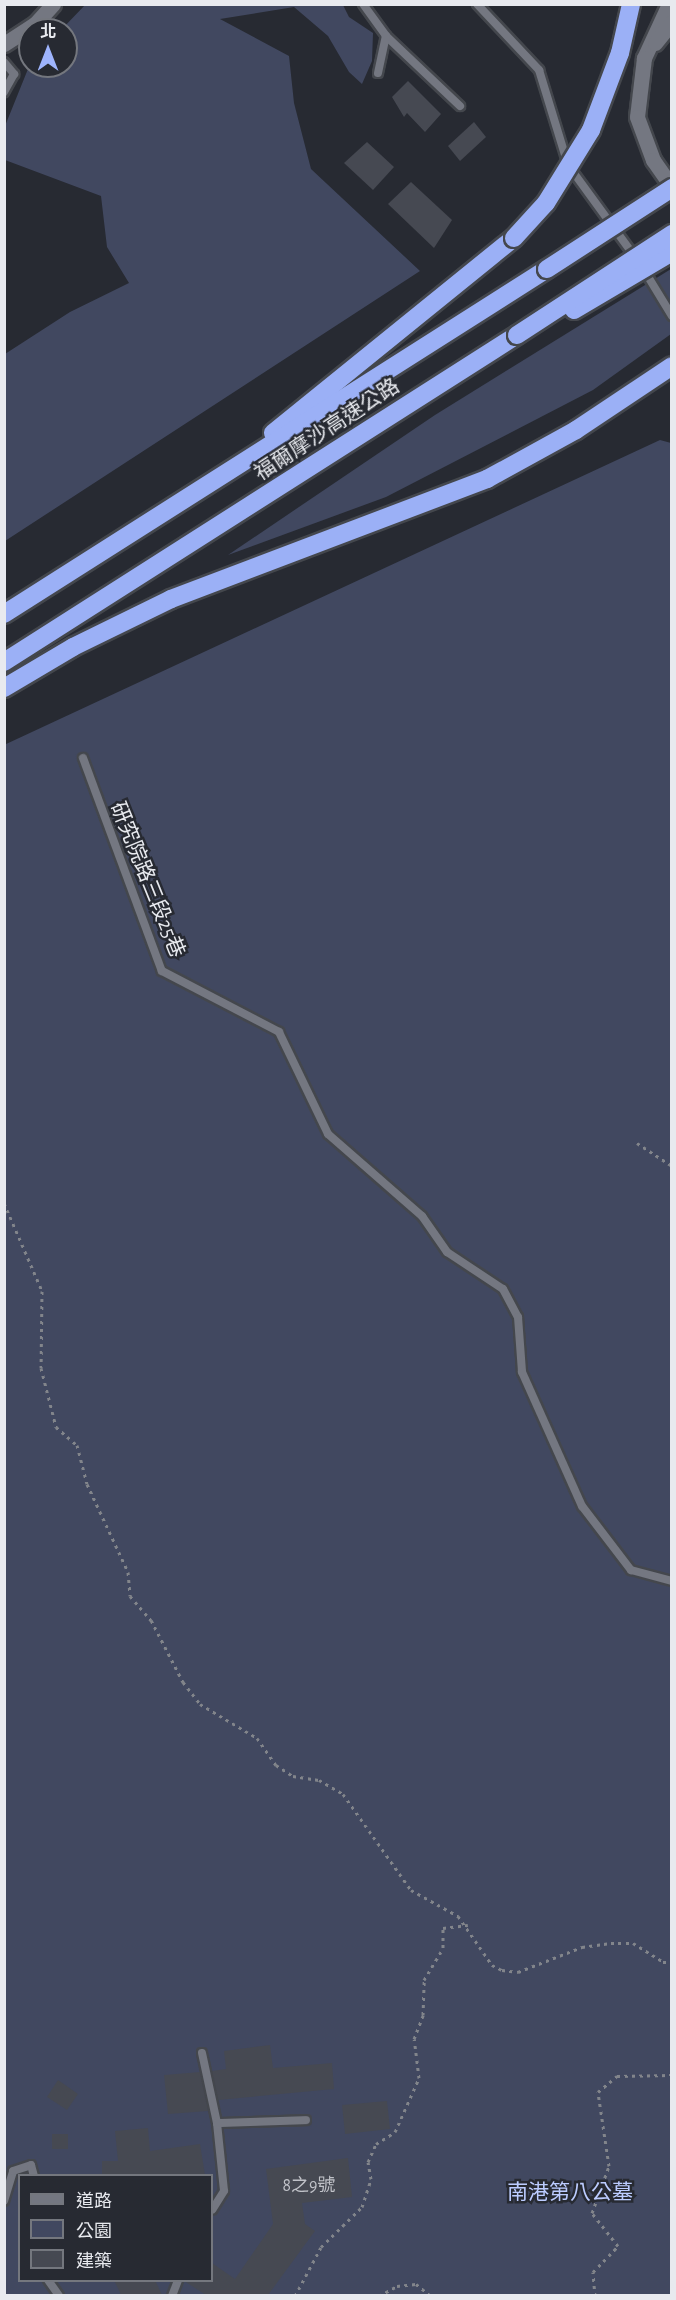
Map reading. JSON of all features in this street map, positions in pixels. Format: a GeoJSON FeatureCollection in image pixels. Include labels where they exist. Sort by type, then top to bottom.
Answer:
{"type":"FeatureCollection","features":[{"type":"Feature","properties":{"kind":"highway"},"geometry":{"type":"LineString","coordinates":[[189,499],[514,238],[546,203],[591,130],[620,53],[631,4]]}},
{"type":"Feature","properties":{"kind":"highway","name":"福爾摩沙高速公路"},"geometry":{"type":"LineString","coordinates":[[4,614],[189,499],[672,187]]}},
{"type":"Feature","properties":{"kind":"highway","name":"福爾摩沙高速公路"},"geometry":{"type":"LineString","coordinates":[[4,662],[672,234]]}},
{"type":"Feature","properties":{"kind":"highway"},"geometry":{"type":"LineString","coordinates":[[517,335],[610,292],[672,252]]}},
{"type":"Feature","properties":{"kind":"highway"},"geometry":{"type":"LineString","coordinates":[[4,688],[73,647],[171,599],[487,478],[576,430],[672,366]]}},
{"type":"Feature","properties":{"kind":"main road"},"geometry":{"type":"LineString","coordinates":[[8,36],[35,24],[53,4]]}},
{"type":"Feature","properties":{"kind":"main road"},"geometry":{"type":"LineString","coordinates":[[669,4],[657,21],[644,58],[637,117],[648,151],[672,187]]}},
{"type":"Feature","properties":{"kind":"main road"},"geometry":{"type":"LineString","coordinates":[[644,58],[672,22]]}},
{"type":"Feature","properties":{"kind":"lane"},"geometry":{"type":"LineString","coordinates":[[363,4],[386,36],[460,106]]}},
{"type":"Feature","properties":{"kind":"lane"},"geometry":{"type":"LineString","coordinates":[[477,4],[539,70],[557,143],[568,165],[656,286],[672,315]]}},
{"type":"Feature","properties":{"kind":"lane"},"geometry":{"type":"LineString","coordinates":[[378,73],[386,36]]}},
{"type":"Feature","properties":{"kind":"lane"},"geometry":{"type":"LineString","coordinates":[[4,62],[14,74],[4,92]]}},
{"type":"Feature","properties":{"kind":"lane","name":"研究院路三段25巷"},"geometry":{"type":"LineString","coordinates":[[83,758],[162,971],[260,1018],[279,1032],[328,1134],[422,1216],[447,1252],[503,1289],[518,1317],[522,1372],[582,1506],[631,1570],[672,1581]]}},
{"type":"Feature","properties":{"kind":"lane"},"geometry":{"type":"LineString","coordinates":[[202,2053],[217,2123],[224,2191],[213,2208]]}},
{"type":"Feature","properties":{"kind":"lane"},"geometry":{"type":"LineString","coordinates":[[217,2123],[306,2120]]}},
{"type":"Feature","properties":{"kind":"lane"},"geometry":{"type":"LineString","coordinates":[[4,2201],[13,2171],[31,2165],[34,2174]]}},
{"type":"Feature","properties":{"kind":"lane"},"geometry":{"type":"LineString","coordinates":[[49,2282],[59,2295]]}},
{"type":"Feature","properties":{"kind":"path"},"geometry":{"type":"LineString","coordinates":[[637,1143],[672,1166]]}},
{"type":"Feature","properties":{"kind":"path"},"geometry":{"type":"LineString","coordinates":[[4,1203],[42,1291],[41,1368],[56,1426],[77,1445],[87,1484],[128,1572],[130,1596],[151,1620],[183,1682],[200,1704],[257,1738],[276,1765],[293,1776],[329,1784],[343,1794],[411,1890],[468,1925],[475,1942],[502,1970],[518,1972],[582,1947],[611,1943],[633,1943],[663,1962],[672,1962]]}},
{"type":"Feature","properties":{"kind":"path"},"geometry":{"type":"LineString","coordinates":[[295,2295],[321,2247],[362,2207],[371,2180],[368,2162],[376,2144],[395,2132],[419,2078],[414,2040],[423,2015],[424,1980],[443,1948],[442,1928],[468,1925]]}},
{"type":"Feature","properties":{"kind":"path"},"geometry":{"type":"LineString","coordinates":[[595,2295],[593,2272],[618,2246],[592,2213],[609,2166],[598,2092],[617,2076],[672,2075]]}},
{"type":"Feature","properties":{"kind":"path"},"geometry":{"type":"LineString","coordinates":[[379,2295],[397,2286],[416,2284],[431,2295]]}},
{"type":"Feature","properties":{"kind":"green space"},"geometry":{"type":"Polygon","coordinates":[[[86,4],[343,5],[349,17],[373,33],[372,61],[362,84],[349,72],[328,36],[294,7],[220,19],[289,56],[294,103],[311,169],[420,271],[5,541],[5,354],[70,312],[129,283],[107,247],[101,196],[5,160],[5,126],[24,78],[78,78],[78,18],[73,18],[86,4]]]}},
{"type":"Feature","properties":{"kind":"green space"},"geometry":{"type":"Polygon","coordinates":[[[671,269],[671,334],[593,390],[386,497],[228,555],[435,415],[671,269]]]}},
{"type":"Feature","properties":{"kind":"green space","name":"南港第八公墓"},"geometry":{"type":"Polygon","coordinates":[[[660,440],[671,443],[671,2295],[5,2295],[4,745],[660,440]]]}},
{"type":"Feature","properties":{"kind":"building"},"geometry":{"type":"Polygon","coordinates":[[[408,81],[441,114],[425,132],[407,113],[404,117],[392,97],[408,81]]]}},
{"type":"Feature","properties":{"kind":"building"},"geometry":{"type":"Polygon","coordinates":[[[474,122],[486,137],[460,161],[448,146],[474,122]]]}},
{"type":"Feature","properties":{"kind":"building"},"geometry":{"type":"Polygon","coordinates":[[[367,142],[394,167],[373,190],[344,163],[367,142]]]}},
{"type":"Feature","properties":{"kind":"building"},"geometry":{"type":"Polygon","coordinates":[[[411,182],[452,220],[434,248],[388,204],[411,182]]]}},
{"type":"Feature","properties":{"kind":"building"},"geometry":{"type":"Polygon","coordinates":[[[270,2045],[273,2068],[332,2063],[334,2089],[218,2100],[212,2071],[226,2069],[224,2051],[270,2045]]]}},
{"type":"Feature","properties":{"kind":"building"},"geometry":{"type":"Polygon","coordinates":[[[200,2072],[208,2111],[168,2114],[164,2075],[200,2072]]]}},
{"type":"Feature","properties":{"kind":"building"},"geometry":{"type":"Polygon","coordinates":[[[58,2080],[78,2094],[67,2110],[47,2097],[58,2080]]]}},
{"type":"Feature","properties":{"kind":"building"},"geometry":{"type":"Polygon","coordinates":[[[387,2101],[390,2129],[345,2134],[342,2105],[387,2101]]]}},
{"type":"Feature","properties":{"kind":"building"},"geometry":{"type":"Polygon","coordinates":[[[148,2128],[150,2151],[200,2144],[205,2174],[102,2174],[102,2161],[118,2161],[115,2131],[148,2128]]]}},
{"type":"Feature","properties":{"kind":"building"},"geometry":{"type":"Polygon","coordinates":[[[52,2134],[68,2134],[68,2149],[52,2149],[52,2134]]]}},
{"type":"Feature","properties":{"kind":"building"},"geometry":{"type":"Polygon","coordinates":[[[348,2158],[352,2197],[302,2203],[305,2224],[315,2231],[268,2295],[206,2295],[186,2282],[213,2282],[213,2264],[235,2279],[273,2224],[266,2169],[348,2158]]]}},
{"type":"Feature","properties":{"kind":"building"},"geometry":{"type":"Polygon","coordinates":[[[115,2282],[156,2282],[162,2295],[121,2295],[115,2282]]]}}]}
